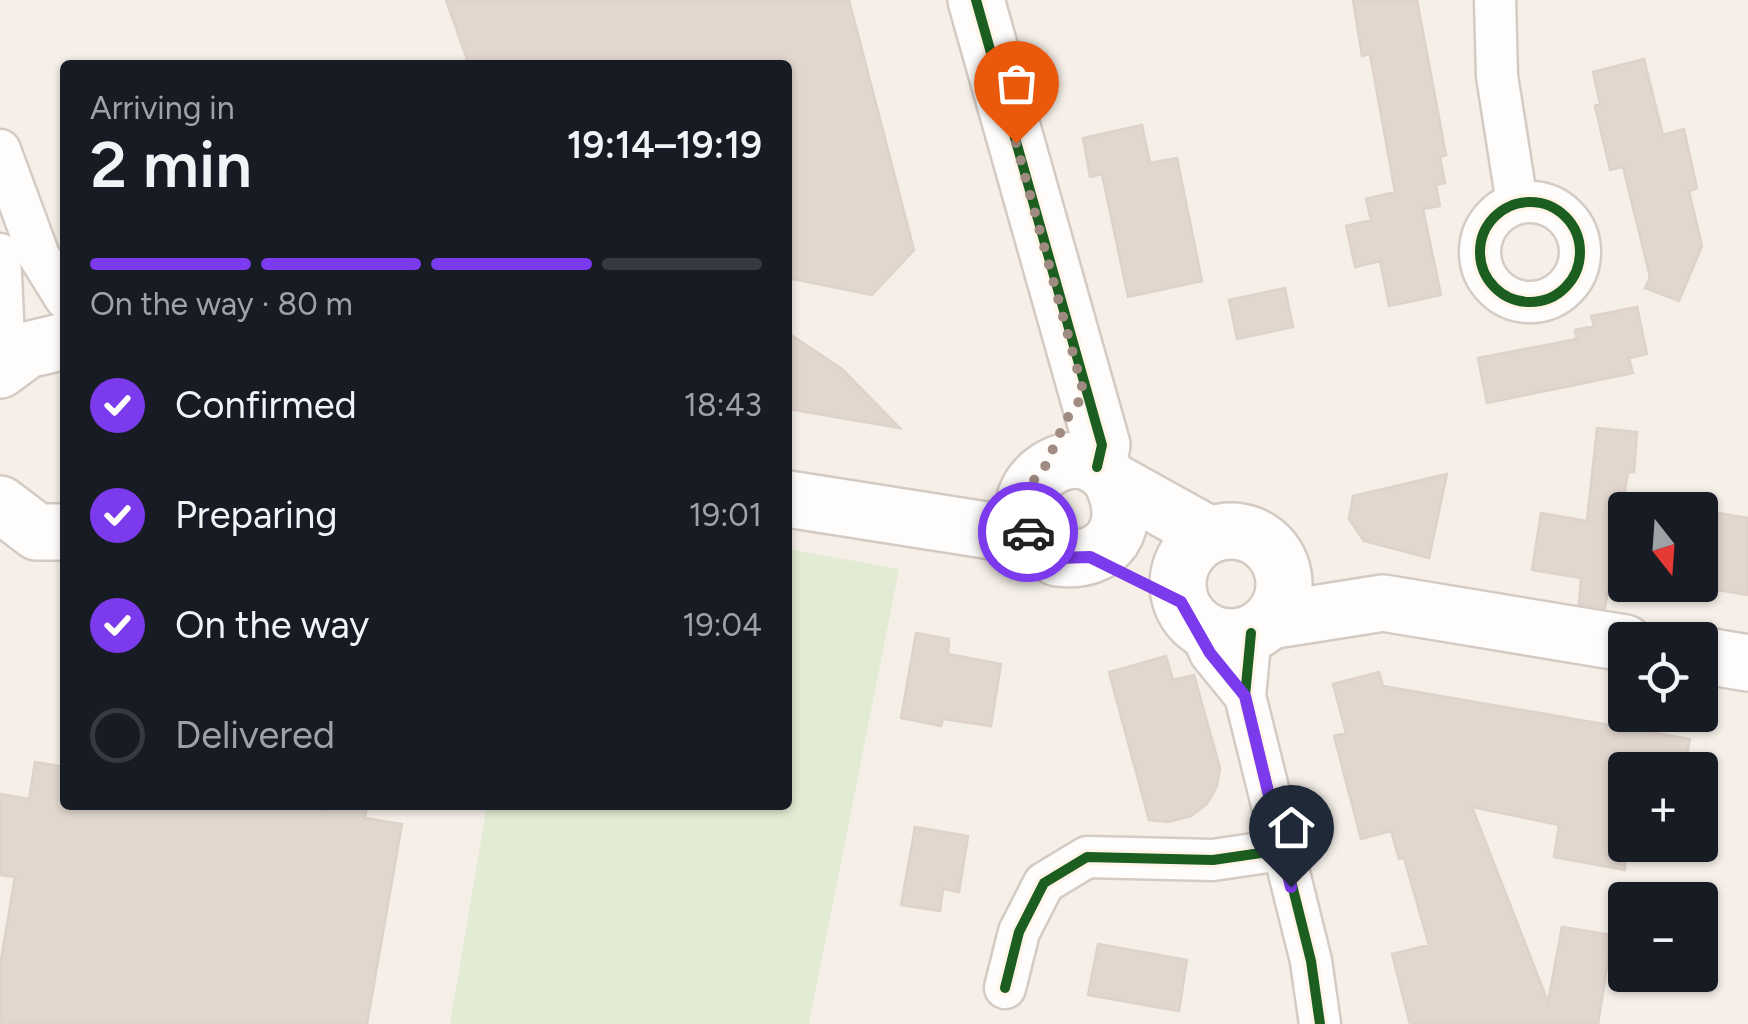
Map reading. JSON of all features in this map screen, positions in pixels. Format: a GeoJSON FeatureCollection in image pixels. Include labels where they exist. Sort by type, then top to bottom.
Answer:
{"type":"FeatureCollection","features":[{"type":"Feature","properties":{"kind":"main road"},"geometry":{"type":"LineString","coordinates":[[976,0],[1084,394],[1102,445],[1104,474],[1120,496],[1122,514],[1117,532],[1106,547],[1090,557]]}},
{"type":"Feature","properties":{"kind":"main road"},"geometry":{"type":"LineString","coordinates":[[0,370],[27,350],[60,342]]}},
{"type":"Feature","properties":{"kind":"main road"},"geometry":{"type":"LineString","coordinates":[[1084,394],[1066,420],[1034,498],[1057,558],[1090,557],[1225,621],[1383,603],[1608,640]]}},
{"type":"Feature","properties":{"kind":"main road"},"geometry":{"type":"LineString","coordinates":[[792,500],[874,511],[1034,498],[1060,463],[1079,461],[1210,535]]}},
{"type":"Feature","properties":{"kind":"main road"},"geometry":{"type":"LineString","coordinates":[[0,504],[37,532],[60,532]]}},
{"type":"Feature","properties":{"kind":"main road"},"geometry":{"type":"LineString","coordinates":[[1225,621],[1178,582],[1182,563],[1194,546],[1210,535],[1244,532],[1272,550],[1383,603]]}},
{"type":"Feature","properties":{"kind":"main road"},"geometry":{"type":"LineString","coordinates":[[1225,621],[1280,605],[1284,586],[1281,567],[1272,550]]}},
{"type":"Feature","properties":{"kind":"main road"},"geometry":{"type":"LineString","coordinates":[[1718,659],[1748,663]]}},
{"type":"Feature","properties":{"kind":"street"},"geometry":{"type":"LineString","coordinates":[[1495,0],[1497,76],[1516,203]]}},
{"type":"Feature","properties":{"kind":"street"},"geometry":{"type":"LineString","coordinates":[[0,150],[40,256],[60,290]]}},
{"type":"Feature","properties":{"kind":"street"},"geometry":{"type":"LineString","coordinates":[[0,254],[4,340],[0,360]]}},
{"type":"Feature","properties":{"kind":"street"},"geometry":{"type":"LineString","coordinates":[[1225,621],[1210,653],[1245,696]]}},
{"type":"Feature","properties":{"kind":"street"},"geometry":{"type":"LineString","coordinates":[[1225,621],[1311,960],[1320,1024]]}},
{"type":"Feature","properties":{"kind":"street"},"geometry":{"type":"LineString","coordinates":[[1005,988],[1019,932],[1044,883],[1087,857],[1213,860],[1281,850]]}},
{"type":"Feature","properties":{"kind":"green space"},"geometry":{"type":"Polygon","coordinates":[[[792,550],[899,569],[809,1024],[450,1024],[486,810],[792,810],[792,550]]]}},
{"type":"Feature","properties":{"kind":"building"},"geometry":{"type":"Polygon","coordinates":[[[446,0],[849,0],[914,250],[872,295],[792,279],[792,60],[467,60],[446,0]]]}},
{"type":"Feature","properties":{"kind":"building"},"geometry":{"type":"Polygon","coordinates":[[[1353,0],[1417,0],[1446,155],[1440,157],[1445,183],[1436,185],[1440,206],[1423,209],[1441,295],[1389,306],[1380,261],[1355,267],[1346,226],[1371,220],[1366,199],[1395,192],[1370,54],[1362,56],[1353,0]]]}},
{"type":"Feature","properties":{"kind":"building"},"geometry":{"type":"Polygon","coordinates":[[[1644,59],[1663,135],[1684,129],[1697,188],[1689,191],[1702,246],[1679,301],[1645,288],[1650,277],[1623,167],[1610,170],[1595,106],[1600,104],[1593,72],[1644,59]]]}},
{"type":"Feature","properties":{"kind":"building"},"geometry":{"type":"Polygon","coordinates":[[[1142,125],[1150,163],[1177,158],[1202,281],[1128,297],[1102,174],[1090,177],[1083,138],[1142,125]]]}},
{"type":"Feature","properties":{"kind":"building"},"geometry":{"type":"Polygon","coordinates":[[[1285,288],[1293,327],[1237,339],[1229,300],[1285,288]]]}},
{"type":"Feature","properties":{"kind":"building"},"geometry":{"type":"Polygon","coordinates":[[[1637,307],[1647,354],[1629,358],[1633,373],[1487,403],[1478,358],[1577,339],[1575,330],[1594,326],[1591,316],[1637,307]]]}},
{"type":"Feature","properties":{"kind":"building"},"geometry":{"type":"Polygon","coordinates":[[[792,336],[842,369],[900,428],[792,410],[792,336]]]}},
{"type":"Feature","properties":{"kind":"building"},"geometry":{"type":"Polygon","coordinates":[[[1597,428],[1637,432],[1634,472],[1628,472],[1625,492],[1608,492],[1605,608],[1579,604],[1581,578],[1532,570],[1541,513],[1587,521],[1597,428]]]}},
{"type":"Feature","properties":{"kind":"building"},"geometry":{"type":"Polygon","coordinates":[[[1447,474],[1429,558],[1364,541],[1349,519],[1353,496],[1447,474]]]}},
{"type":"Feature","properties":{"kind":"building"},"geometry":{"type":"Polygon","coordinates":[[[1718,513],[1748,518],[1748,595],[1718,590],[1718,513]]]}},
{"type":"Feature","properties":{"kind":"building"},"geometry":{"type":"Polygon","coordinates":[[[916,633],[949,639],[948,654],[1001,664],[991,726],[943,719],[941,726],[901,718],[916,633]]]}},
{"type":"Feature","properties":{"kind":"building"},"geometry":{"type":"Polygon","coordinates":[[[1166,656],[1173,680],[1194,675],[1220,768],[1217,786],[1207,804],[1191,816],[1168,822],[1149,820],[1109,672],[1166,656]]]}},
{"type":"Feature","properties":{"kind":"building"},"geometry":{"type":"Polygon","coordinates":[[[1379,672],[1383,686],[1608,725],[1608,732],[1649,732],[1690,739],[1687,752],[1608,752],[1608,862],[1625,862],[1625,870],[1554,857],[1559,825],[1472,807],[1548,1002],[1562,927],[1608,934],[1598,1024],[1410,1024],[1392,954],[1429,945],[1404,858],[1399,859],[1391,831],[1361,839],[1334,736],[1346,733],[1333,684],[1379,672]]]}},
{"type":"Feature","properties":{"kind":"building"},"geometry":{"type":"Polygon","coordinates":[[[35,762],[60,766],[60,810],[366,810],[365,818],[402,824],[367,1024],[0,1024],[0,966],[15,877],[0,875],[0,794],[29,799],[35,762]]]}},
{"type":"Feature","properties":{"kind":"building"},"geometry":{"type":"Polygon","coordinates":[[[915,827],[968,836],[959,892],[943,889],[940,911],[901,905],[915,827]]]}},
{"type":"Feature","properties":{"kind":"building"},"geometry":{"type":"Polygon","coordinates":[[[1098,944],[1187,960],[1179,1011],[1088,995],[1098,944]]]}},
{"type":"Feature","properties":{"kind":"cycle path"},"geometry":{"type":"LineString","coordinates":[[976,0],[1102,445],[1097,467]]}},
{"type":"Feature","properties":{"kind":"cycle path"},"geometry":{"type":"LineString","coordinates":[[1530,202],[1549,206],[1565,217],[1576,233],[1580,252],[1576,271],[1565,287],[1549,298],[1530,302],[1511,298],[1495,287],[1484,271],[1480,252],[1484,233],[1495,217],[1511,206],[1530,202]]}},
{"type":"Feature","properties":{"kind":"cycle path"},"geometry":{"type":"LineString","coordinates":[[1251,633],[1245,696],[1311,961],[1320,1024]]}},
{"type":"Feature","properties":{"kind":"cycle path"},"geometry":{"type":"LineString","coordinates":[[1005,988],[1019,932],[1044,883],[1087,857],[1213,860],[1281,850]]}},
{"type":"Feature","properties":{"kind":"way so far"},"geometry":{"type":"LineString","coordinates":[[1016,143],[1084,394],[1066,420],[1043,471],[1030,484],[1023,520],[1028,532]]}},
{"type":"Feature","properties":{"kind":"route"},"geometry":{"type":"LineString","coordinates":[[1028,532],[1042,550],[1057,558],[1090,557],[1181,602],[1210,653],[1245,696],[1291,887]]}}]}
